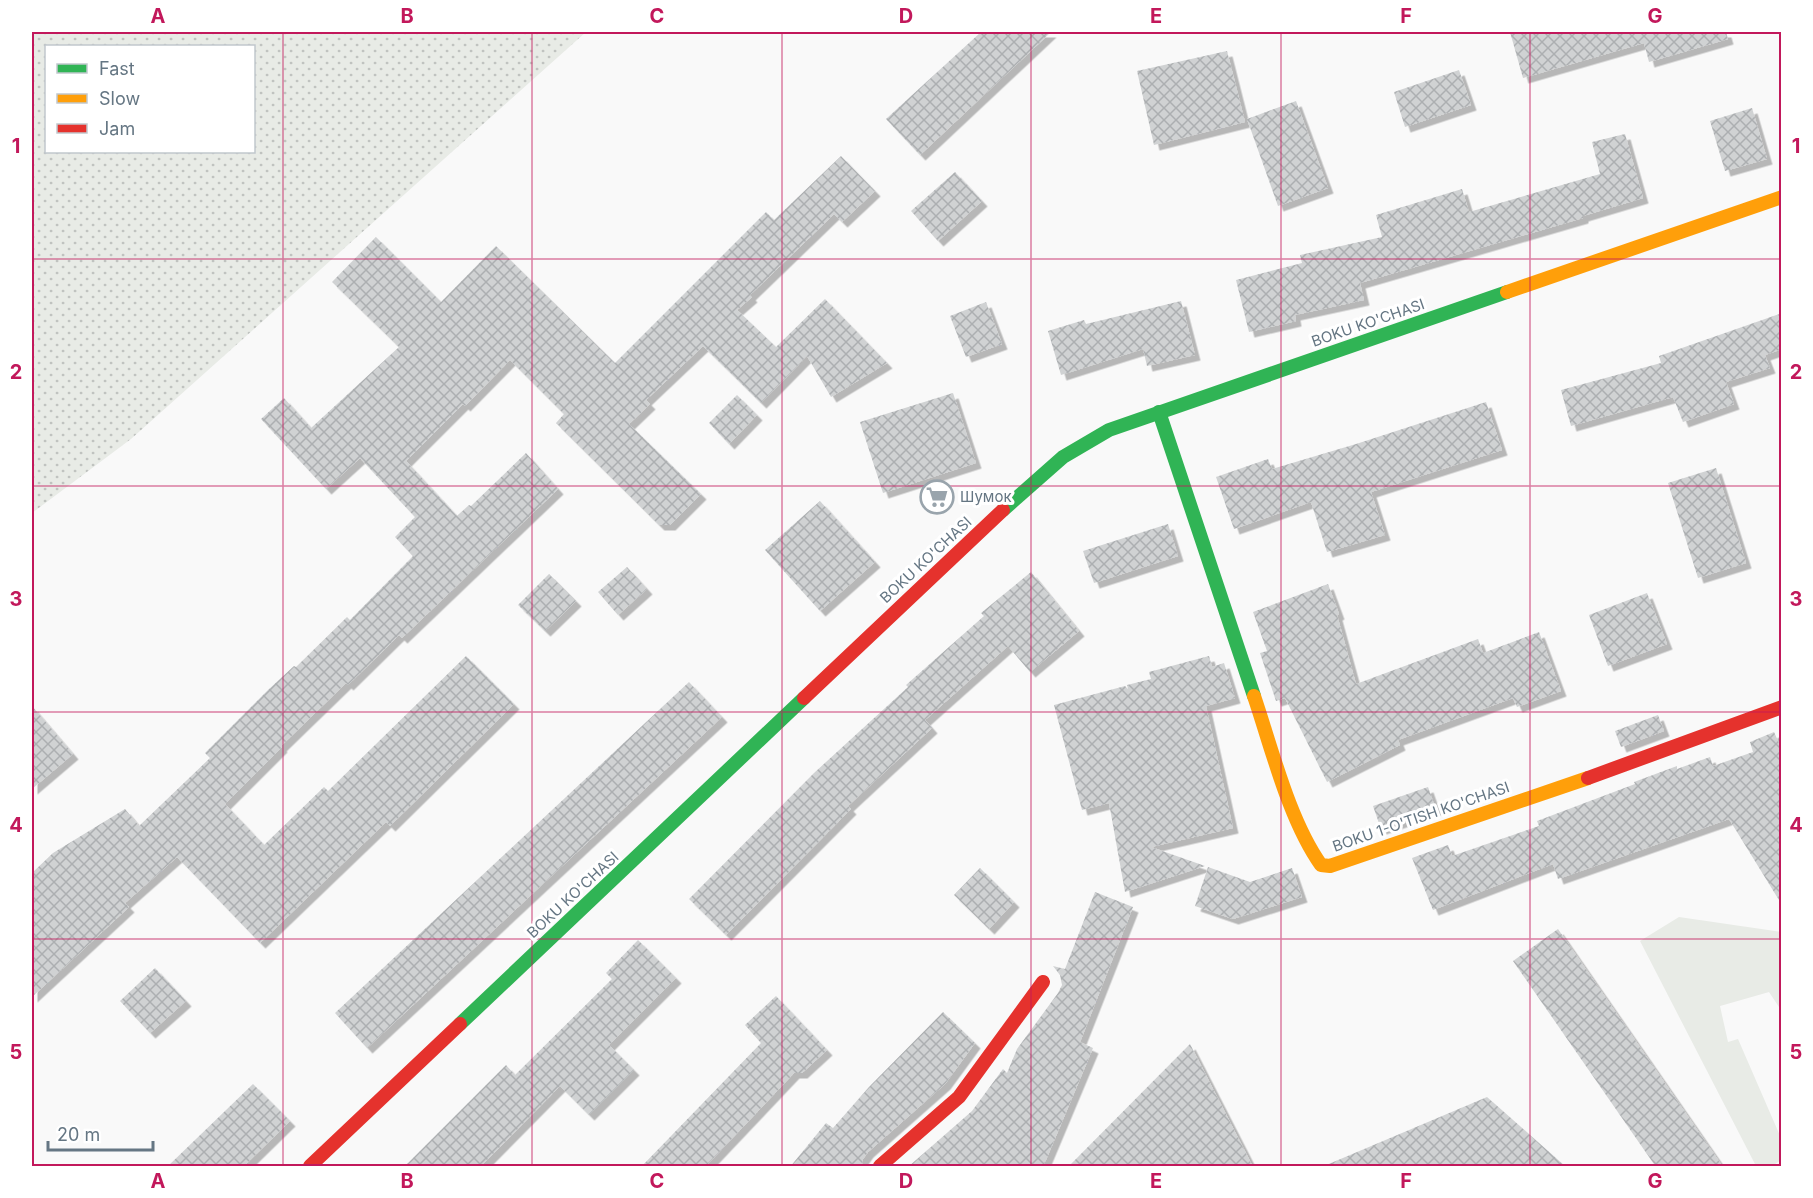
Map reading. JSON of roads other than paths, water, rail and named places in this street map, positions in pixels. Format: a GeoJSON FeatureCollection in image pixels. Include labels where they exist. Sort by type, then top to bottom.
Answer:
{"type":"FeatureCollection","features":[{"type":"Feature","properties":{"kind":"street","name":"BOKU KO'CHASI"},"geometry":{"type":"LineString","coordinates":[[310,1167],[1022,492],[1063,457],[1085,442],[1109,430],[1159,412],[1782,197]]}},
{"type":"Feature","properties":{"kind":"street","name":"BOKU 1-O'TISH KO'CHASI"},"geometry":{"type":"LineString","coordinates":[[1159,412],[1296,820],[1311,851],[1321,865],[1330,866],[1629,765],[1782,707]]}},
{"type":"Feature","properties":{"kind":"street"},"geometry":{"type":"LineString","coordinates":[[880,1167],[959,1097],[1043,982]]}},
{"type":"Feature","properties":{"kind":"place","name":"Шумок"},"geometry":{"type":"Point","coordinates":[937,497]}}]}
